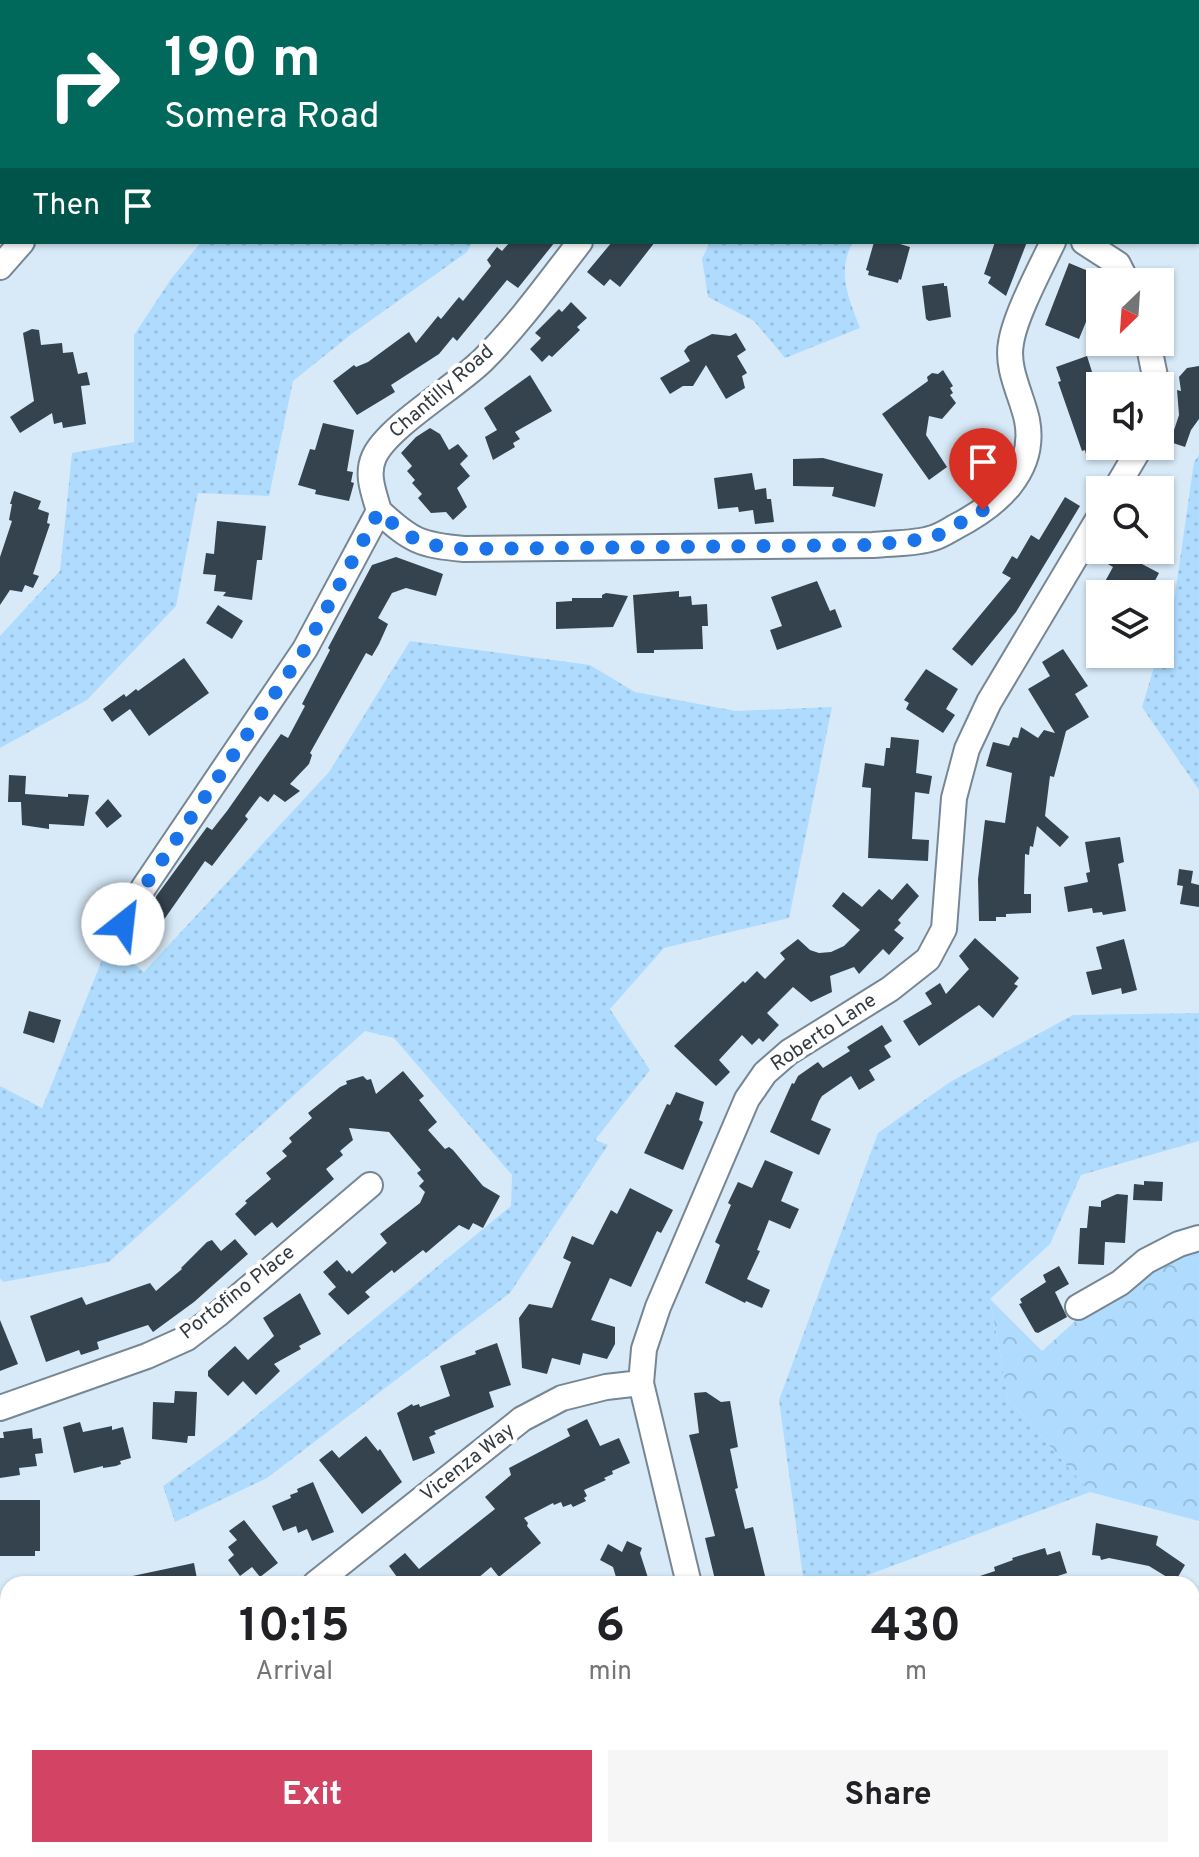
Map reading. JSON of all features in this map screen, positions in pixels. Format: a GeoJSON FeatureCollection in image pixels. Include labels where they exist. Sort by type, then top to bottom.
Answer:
{"type":"FeatureCollection","features":[{"type":"Feature","properties":{"kind":"street"},"geometry":{"type":"LineString","coordinates":[[0,267],[20,244]]}},
{"type":"Feature","properties":{"kind":"street","name":"Chantilly Road"},"geometry":{"type":"LineString","coordinates":[[379,511],[370,476],[374,457],[391,435],[482,361],[522,317],[578,244]]}},
{"type":"Feature","properties":{"kind":"street"},"geometry":{"type":"LineString","coordinates":[[123,924],[144,887],[305,649],[379,511],[404,534],[428,545],[464,549],[873,545],[933,538],[970,520],[996,501],[1011,486],[1026,459],[1027,422],[1015,386],[1010,344],[1052,244]]}},
{"type":"Feature","properties":{"kind":"street"},"geometry":{"type":"LineString","coordinates":[[1087,244],[1120,268]]}},
{"type":"Feature","properties":{"kind":"street","name":"Roberto Lane"},"geometry":{"type":"LineString","coordinates":[[687,1576],[641,1383],[644,1349],[658,1307],[747,1099],[765,1073],[789,1052],[877,997],[928,959],[944,929],[954,798],[967,749],[989,702],[1086,539]]}},
{"type":"Feature","properties":{"kind":"street","name":"Portofino Place"},"geometry":{"type":"LineString","coordinates":[[0,1408],[147,1356],[187,1338],[370,1185]]}},
{"type":"Feature","properties":{"kind":"street"},"geometry":{"type":"LineString","coordinates":[[1078,1307],[1120,1283],[1146,1261],[1179,1244],[1199,1238]]}},
{"type":"Feature","properties":{"kind":"street","name":"Vicenza Way"},"geometry":{"type":"LineString","coordinates":[[325,1576],[522,1419],[562,1398],[606,1387],[641,1383]]}},
{"type":"Feature","properties":{"kind":"green space"},"geometry":{"type":"Polygon","coordinates":[[[199,244],[471,244],[467,252],[353,333],[293,381],[269,496],[198,493],[176,606],[87,700],[0,748],[0,636],[60,571],[72,453],[134,442],[134,335],[171,279],[199,244]]]}},
{"type":"Feature","properties":{"kind":"green space"},"geometry":{"type":"Polygon","coordinates":[[[709,244],[852,244],[845,264],[845,275],[848,296],[860,328],[785,358],[754,321],[708,297],[702,259],[709,244]]]}},
{"type":"Feature","properties":{"kind":"green space"},"geometry":{"type":"Polygon","coordinates":[[[1199,455],[1199,790],[1142,707],[1154,668],[1174,668],[1174,598],[1194,462],[1199,455]]]}},
{"type":"Feature","properties":{"kind":"green space"},"geometry":{"type":"Polygon","coordinates":[[[410,641],[590,665],[635,692],[736,711],[832,707],[789,918],[664,948],[610,1009],[650,1070],[595,1140],[608,1145],[510,1293],[267,1478],[175,1522],[163,1486],[228,1439],[511,1206],[512,1175],[394,1038],[365,1031],[109,1262],[3,1282],[0,1278],[0,1086],[42,1108],[109,943],[144,972],[329,772],[410,641]]]}},
{"type":"Feature","properties":{"kind":"green space"},"geometry":{"type":"Polygon","coordinates":[[[1199,1013],[1199,1141],[1081,1175],[1050,1244],[990,1299],[1008,1398],[1090,1492],[865,1576],[803,1576],[779,1400],[878,1133],[950,1082],[1073,1015],[1199,1013]]]}},
{"type":"Feature","properties":{"kind":"green space"},"geometry":{"type":"Polygon","coordinates":[[[1199,1239],[1199,1521],[1090,1492],[1008,1398],[990,1299],[1042,1351],[1100,1299],[1199,1239]]]}},
{"type":"Feature","properties":{"kind":"building"},"geometry":{"type":"Polygon","coordinates":[[[508,244],[553,244],[518,288],[507,280],[457,341],[453,337],[439,354],[391,385],[395,392],[357,415],[333,381],[354,365],[368,362],[409,332],[416,343],[459,297],[463,301],[491,266],[487,260],[497,247],[502,251],[508,244]]]}},
{"type":"Feature","properties":{"kind":"building"},"geometry":{"type":"Polygon","coordinates":[[[610,244],[653,244],[620,287],[610,279],[604,286],[587,272],[610,244]]]}},
{"type":"Feature","properties":{"kind":"building"},"geometry":{"type":"Polygon","coordinates":[[[873,244],[910,247],[898,283],[868,275],[869,271],[866,270],[873,244]]]}},
{"type":"Feature","properties":{"kind":"building"},"geometry":{"type":"Polygon","coordinates":[[[994,244],[1026,244],[1006,296],[988,283],[991,277],[984,274],[994,244]]]}},
{"type":"Feature","properties":{"kind":"building"},"geometry":{"type":"Polygon","coordinates":[[[1069,263],[1086,270],[1086,322],[1079,339],[1045,325],[1069,263]]]}},
{"type":"Feature","properties":{"kind":"building"},"geometry":{"type":"Polygon","coordinates":[[[944,283],[951,317],[929,321],[926,319],[922,286],[944,283]]]}},
{"type":"Feature","properties":{"kind":"building"},"geometry":{"type":"Polygon","coordinates":[[[571,302],[587,318],[577,327],[580,330],[552,357],[549,355],[542,362],[530,349],[541,338],[535,333],[559,309],[562,312],[571,302]]]}},
{"type":"Feature","properties":{"kind":"building"},"geometry":{"type":"Polygon","coordinates":[[[39,330],[41,345],[62,343],[63,353],[73,352],[78,374],[87,372],[90,385],[81,386],[86,424],[63,428],[62,422],[54,424],[52,413],[20,433],[10,417],[34,401],[23,333],[39,330]]]}},
{"type":"Feature","properties":{"kind":"building"},"geometry":{"type":"Polygon","coordinates":[[[736,333],[746,350],[737,356],[747,373],[742,376],[745,388],[726,399],[706,365],[693,386],[683,386],[670,394],[660,378],[690,361],[684,351],[688,346],[712,334],[730,336],[736,333]]]}},
{"type":"Feature","properties":{"kind":"building"},"geometry":{"type":"Polygon","coordinates":[[[1087,356],[1092,372],[1086,372],[1086,454],[1085,450],[1082,451],[1058,382],[1061,381],[1056,367],[1087,356]]]}},
{"type":"Feature","properties":{"kind":"building"},"geometry":{"type":"Polygon","coordinates":[[[1199,366],[1199,419],[1185,447],[1174,443],[1174,430],[1179,415],[1179,377],[1187,368],[1199,366]]]}},
{"type":"Feature","properties":{"kind":"building"},"geometry":{"type":"Polygon","coordinates":[[[943,370],[953,386],[950,395],[956,403],[942,419],[929,416],[926,435],[947,467],[929,480],[882,414],[928,381],[927,377],[932,373],[938,374],[943,370]]]}},
{"type":"Feature","properties":{"kind":"building"},"geometry":{"type":"Polygon","coordinates":[[[530,375],[552,411],[515,432],[520,439],[513,443],[515,447],[493,460],[485,437],[497,430],[484,408],[530,375]]]}},
{"type":"Feature","properties":{"kind":"building"},"geometry":{"type":"Polygon","coordinates":[[[323,423],[354,430],[347,471],[353,472],[351,482],[354,483],[349,501],[315,494],[316,490],[298,485],[310,449],[315,450],[323,423]]]}},
{"type":"Feature","properties":{"kind":"building"},"geometry":{"type":"Polygon","coordinates":[[[430,428],[440,434],[449,450],[458,444],[468,456],[460,464],[470,476],[457,488],[467,507],[453,520],[446,512],[431,513],[418,498],[422,494],[407,471],[412,466],[401,453],[430,428]]]}},
{"type":"Feature","properties":{"kind":"building"},"geometry":{"type":"Polygon","coordinates":[[[823,458],[883,474],[875,507],[832,496],[834,487],[793,486],[793,459],[823,458]]]}},
{"type":"Feature","properties":{"kind":"building"},"geometry":{"type":"Polygon","coordinates":[[[752,473],[755,490],[766,488],[767,499],[771,499],[774,522],[755,524],[753,510],[739,512],[738,507],[718,509],[714,478],[752,473]]]}},
{"type":"Feature","properties":{"kind":"building"},"geometry":{"type":"Polygon","coordinates":[[[14,491],[41,501],[38,509],[49,513],[47,523],[50,524],[33,574],[39,576],[33,588],[25,585],[22,592],[10,590],[0,605],[0,557],[12,521],[9,520],[10,504],[14,491]]]}},
{"type":"Feature","properties":{"kind":"building"},"geometry":{"type":"Polygon","coordinates":[[[1065,497],[1080,506],[1016,612],[972,666],[952,649],[1011,578],[1002,573],[1012,556],[1017,559],[1031,535],[1039,540],[1065,497]]]}},
{"type":"Feature","properties":{"kind":"building"},"geometry":{"type":"Polygon","coordinates":[[[217,521],[266,526],[262,560],[257,560],[252,600],[223,596],[226,592],[214,591],[216,575],[203,574],[206,553],[214,554],[217,521]]]}},
{"type":"Feature","properties":{"kind":"building"},"geometry":{"type":"Polygon","coordinates":[[[396,557],[443,574],[436,596],[406,588],[392,593],[378,618],[388,624],[379,644],[372,656],[366,653],[310,753],[309,764],[290,784],[300,791],[285,802],[274,794],[268,802],[260,796],[245,816],[248,819],[212,866],[205,861],[163,921],[148,910],[157,895],[207,827],[212,830],[227,811],[281,734],[288,738],[330,650],[328,648],[372,565],[396,557]]]}},
{"type":"Feature","properties":{"kind":"building"},"geometry":{"type":"Polygon","coordinates":[[[1108,564],[1142,564],[1159,573],[1155,580],[1106,580],[1113,567],[1108,564]]]}},
{"type":"Feature","properties":{"kind":"building"},"geometry":{"type":"Polygon","coordinates":[[[817,581],[830,611],[835,609],[842,627],[777,650],[770,630],[782,626],[771,597],[817,581]]]}},
{"type":"Feature","properties":{"kind":"building"},"geometry":{"type":"Polygon","coordinates":[[[679,591],[679,597],[691,596],[692,605],[707,604],[708,626],[702,626],[703,649],[637,653],[633,595],[679,591]]]}},
{"type":"Feature","properties":{"kind":"building"},"geometry":{"type":"Polygon","coordinates":[[[606,593],[628,596],[613,627],[556,629],[556,602],[572,601],[572,598],[602,598],[606,593]]]}},
{"type":"Feature","properties":{"kind":"building"},"geometry":{"type":"Polygon","coordinates":[[[218,605],[243,621],[232,639],[206,623],[218,605]]]}},
{"type":"Feature","properties":{"kind":"building"},"geometry":{"type":"Polygon","coordinates":[[[1063,649],[1088,686],[1075,694],[1089,717],[1066,731],[1054,777],[1050,776],[1045,816],[1069,837],[1060,847],[1037,826],[1033,847],[1030,846],[1029,855],[1025,854],[1024,894],[1031,894],[1031,913],[1006,914],[1006,917],[996,917],[996,921],[979,921],[978,879],[985,820],[1005,823],[1012,773],[986,766],[993,742],[1009,746],[1013,737],[1018,738],[1021,727],[1038,738],[1044,730],[1055,733],[1028,689],[1050,676],[1042,662],[1063,649]]]}},
{"type":"Feature","properties":{"kind":"building"},"geometry":{"type":"Polygon","coordinates":[[[184,658],[209,693],[149,736],[130,709],[112,722],[103,709],[124,694],[126,697],[136,689],[138,691],[184,658]]]}},
{"type":"Feature","properties":{"kind":"building"},"geometry":{"type":"Polygon","coordinates":[[[926,669],[958,689],[946,709],[955,715],[943,733],[906,709],[909,703],[904,700],[926,669]]]}},
{"type":"Feature","properties":{"kind":"building"},"geometry":{"type":"Polygon","coordinates":[[[891,737],[919,740],[916,773],[932,776],[929,794],[915,792],[912,839],[929,840],[928,861],[868,858],[871,788],[862,787],[865,763],[884,766],[891,737]]]}},
{"type":"Feature","properties":{"kind":"building"},"geometry":{"type":"Polygon","coordinates":[[[9,775],[26,776],[25,794],[89,795],[84,826],[49,824],[49,829],[22,825],[21,802],[8,802],[9,775]]]}},
{"type":"Feature","properties":{"kind":"building"},"geometry":{"type":"Polygon","coordinates":[[[108,799],[122,816],[107,828],[95,813],[108,799]]]}},
{"type":"Feature","properties":{"kind":"building"},"geometry":{"type":"Polygon","coordinates":[[[1120,837],[1124,862],[1118,864],[1126,911],[1103,915],[1102,912],[1093,913],[1092,908],[1068,912],[1064,887],[1088,882],[1086,873],[1090,872],[1085,842],[1120,837]]]}},
{"type":"Feature","properties":{"kind":"building"},"geometry":{"type":"Polygon","coordinates":[[[1179,869],[1193,871],[1191,883],[1199,885],[1199,907],[1180,904],[1183,886],[1177,885],[1179,869]]]}},
{"type":"Feature","properties":{"kind":"building"},"geometry":{"type":"Polygon","coordinates":[[[907,883],[919,896],[898,920],[901,923],[894,930],[904,938],[889,955],[883,949],[859,974],[854,967],[830,976],[832,992],[811,1002],[793,987],[767,1013],[779,1025],[763,1042],[759,1038],[752,1045],[742,1035],[719,1060],[730,1072],[716,1086],[674,1046],[743,981],[745,983],[757,971],[765,979],[785,959],[780,953],[798,939],[810,950],[819,953],[844,946],[860,930],[832,906],[843,892],[862,907],[879,889],[892,900],[907,883]]]}},
{"type":"Feature","properties":{"kind":"building"},"geometry":{"type":"Polygon","coordinates":[[[975,938],[1019,978],[1014,984],[1018,986],[993,1018],[979,1005],[919,1046],[903,1021],[932,1004],[925,993],[940,983],[946,994],[969,969],[959,956],[975,938]]]}},
{"type":"Feature","properties":{"kind":"building"},"geometry":{"type":"Polygon","coordinates":[[[1124,939],[1137,990],[1122,994],[1121,988],[1092,995],[1086,972],[1102,969],[1096,947],[1124,939]]]}},
{"type":"Feature","properties":{"kind":"building"},"geometry":{"type":"Polygon","coordinates":[[[29,1011],[61,1020],[54,1043],[23,1033],[29,1011]]]}},
{"type":"Feature","properties":{"kind":"building"},"geometry":{"type":"Polygon","coordinates":[[[882,1025],[892,1041],[884,1046],[891,1057],[869,1070],[875,1080],[859,1090],[851,1076],[819,1101],[811,1120],[831,1129],[819,1155],[770,1132],[798,1076],[818,1062],[823,1068],[850,1051],[847,1047],[882,1025]]]}},
{"type":"Feature","properties":{"kind":"building"},"geometry":{"type":"Polygon","coordinates":[[[403,1071],[424,1096],[419,1100],[437,1122],[428,1130],[445,1149],[449,1147],[453,1150],[483,1186],[500,1196],[483,1228],[473,1223],[469,1230],[459,1225],[426,1253],[423,1250],[394,1273],[392,1270],[365,1292],[370,1297],[348,1315],[328,1294],[336,1287],[323,1272],[337,1260],[352,1274],[387,1243],[380,1234],[420,1203],[425,1192],[419,1186],[424,1181],[417,1173],[421,1170],[389,1132],[349,1128],[353,1140],[340,1151],[343,1155],[326,1169],[334,1179],[277,1228],[272,1222],[255,1236],[235,1214],[271,1179],[266,1173],[287,1156],[282,1151],[292,1142],[289,1138],[312,1118],[308,1113],[347,1084],[346,1081],[363,1076],[371,1079],[376,1094],[403,1071]]]}},
{"type":"Feature","properties":{"kind":"building"},"geometry":{"type":"Polygon","coordinates":[[[676,1092],[704,1102],[699,1120],[703,1122],[683,1170],[644,1153],[676,1092]]]}},
{"type":"Feature","properties":{"kind":"building"},"geometry":{"type":"Polygon","coordinates":[[[765,1160],[793,1172],[781,1201],[799,1209],[790,1229],[769,1220],[757,1250],[760,1251],[747,1279],[770,1290],[762,1308],[705,1283],[720,1245],[715,1242],[738,1182],[752,1188],[765,1160]]]}},
{"type":"Feature","properties":{"kind":"building"},"geometry":{"type":"Polygon","coordinates":[[[1144,1181],[1163,1182],[1162,1201],[1133,1200],[1134,1184],[1144,1185],[1144,1181]]]}},
{"type":"Feature","properties":{"kind":"building"},"geometry":{"type":"Polygon","coordinates":[[[630,1188],[673,1210],[661,1233],[657,1231],[631,1287],[610,1278],[591,1320],[615,1327],[615,1344],[607,1359],[583,1353],[580,1365],[552,1358],[547,1374],[522,1368],[519,1318],[529,1304],[552,1308],[571,1262],[563,1258],[572,1236],[593,1245],[611,1210],[617,1214],[630,1188]]]}},
{"type":"Feature","properties":{"kind":"building"},"geometry":{"type":"Polygon","coordinates":[[[1117,1194],[1128,1195],[1125,1243],[1105,1242],[1104,1265],[1078,1264],[1080,1228],[1087,1228],[1089,1206],[1101,1207],[1101,1201],[1117,1194]]]}},
{"type":"Feature","properties":{"kind":"building"},"geometry":{"type":"Polygon","coordinates":[[[235,1239],[248,1254],[194,1302],[153,1332],[148,1325],[97,1342],[99,1349],[81,1355],[79,1350],[46,1362],[30,1316],[82,1297],[86,1305],[150,1283],[156,1291],[207,1242],[212,1240],[221,1251],[235,1239]]]}},
{"type":"Feature","properties":{"kind":"building"},"geometry":{"type":"Polygon","coordinates":[[[1059,1266],[1069,1284],[1055,1292],[1067,1317],[1035,1332],[1019,1304],[1022,1303],[1020,1299],[1046,1282],[1043,1275],[1059,1266]]]}},
{"type":"Feature","properties":{"kind":"building"},"geometry":{"type":"Polygon","coordinates":[[[300,1293],[321,1334],[274,1364],[280,1371],[256,1395],[243,1381],[228,1396],[208,1376],[208,1371],[235,1346],[248,1360],[274,1336],[263,1318],[300,1293]]]}},
{"type":"Feature","properties":{"kind":"building"},"geometry":{"type":"Polygon","coordinates":[[[0,1320],[18,1364],[0,1371],[0,1320]]]}},
{"type":"Feature","properties":{"kind":"building"},"geometry":{"type":"Polygon","coordinates":[[[497,1343],[511,1385],[489,1392],[494,1407],[434,1431],[436,1434],[429,1437],[435,1453],[413,1461],[397,1413],[412,1404],[419,1404],[420,1407],[450,1396],[440,1366],[497,1343]]]}},
{"type":"Feature","properties":{"kind":"building"},"geometry":{"type":"Polygon","coordinates":[[[175,1391],[197,1392],[195,1436],[188,1436],[187,1443],[152,1439],[153,1402],[174,1403],[175,1391]]]}},
{"type":"Feature","properties":{"kind":"building"},"geometry":{"type":"Polygon","coordinates":[[[706,1392],[721,1402],[730,1401],[738,1447],[730,1449],[738,1488],[735,1489],[745,1529],[753,1527],[765,1576],[714,1576],[705,1538],[715,1536],[689,1435],[699,1433],[694,1393],[706,1392]]]}},
{"type":"Feature","properties":{"kind":"building"},"geometry":{"type":"Polygon","coordinates":[[[587,1419],[600,1446],[619,1438],[630,1463],[612,1471],[613,1474],[604,1478],[606,1480],[584,1490],[586,1501],[573,1507],[571,1504],[563,1507],[561,1502],[553,1503],[524,1518],[541,1543],[500,1576],[491,1567],[480,1576],[396,1576],[389,1566],[405,1553],[419,1569],[495,1509],[485,1497],[511,1475],[509,1468],[570,1436],[567,1429],[587,1419]]]}},
{"type":"Feature","properties":{"kind":"building"},"geometry":{"type":"Polygon","coordinates":[[[80,1422],[83,1432],[123,1427],[131,1458],[120,1461],[121,1464],[116,1466],[74,1473],[63,1427],[80,1422]]]}},
{"type":"Feature","properties":{"kind":"building"},"geometry":{"type":"Polygon","coordinates":[[[32,1428],[33,1439],[41,1438],[43,1453],[35,1454],[37,1466],[19,1468],[20,1475],[0,1478],[0,1438],[4,1438],[3,1432],[32,1428]]]}},
{"type":"Feature","properties":{"kind":"building"},"geometry":{"type":"Polygon","coordinates":[[[366,1436],[378,1451],[380,1449],[402,1482],[362,1514],[319,1460],[332,1450],[339,1458],[366,1436]]]}},
{"type":"Feature","properties":{"kind":"building"},"geometry":{"type":"Polygon","coordinates":[[[313,1482],[334,1532],[312,1541],[307,1529],[298,1533],[296,1526],[283,1531],[272,1506],[291,1498],[290,1495],[298,1492],[297,1489],[313,1482]]]}},
{"type":"Feature","properties":{"kind":"building"},"geometry":{"type":"Polygon","coordinates":[[[0,1500],[40,1500],[40,1551],[35,1551],[35,1556],[0,1556],[0,1500]]]}},
{"type":"Feature","properties":{"kind":"building"},"geometry":{"type":"Polygon","coordinates":[[[244,1520],[278,1563],[261,1576],[252,1567],[240,1576],[228,1560],[234,1555],[228,1547],[237,1540],[229,1531],[244,1520]]]}},
{"type":"Feature","properties":{"kind":"building"},"geometry":{"type":"Polygon","coordinates":[[[1096,1523],[1158,1536],[1156,1545],[1185,1565],[1179,1576],[1165,1576],[1149,1566],[1109,1558],[1101,1560],[1100,1556],[1092,1555],[1096,1523]]]}},
{"type":"Feature","properties":{"kind":"building"},"geometry":{"type":"Polygon","coordinates":[[[627,1541],[642,1548],[640,1553],[647,1576],[616,1576],[613,1567],[600,1560],[608,1544],[622,1552],[627,1541]]]}},
{"type":"Feature","properties":{"kind":"building"},"geometry":{"type":"Polygon","coordinates":[[[1045,1548],[1047,1555],[1060,1551],[1067,1573],[1058,1576],[980,1576],[995,1571],[994,1567],[1045,1548]]]}},
{"type":"Feature","properties":{"kind":"building"},"geometry":{"type":"Polygon","coordinates":[[[194,1563],[196,1576],[132,1576],[194,1563]]]}},
{"type":"Feature","properties":{"kind":"route"},"geometry":{"type":"LineString","coordinates":[[123,924],[144,887],[305,649],[379,511],[404,534],[428,545],[464,549],[873,545],[933,538],[983,510]]}}]}
